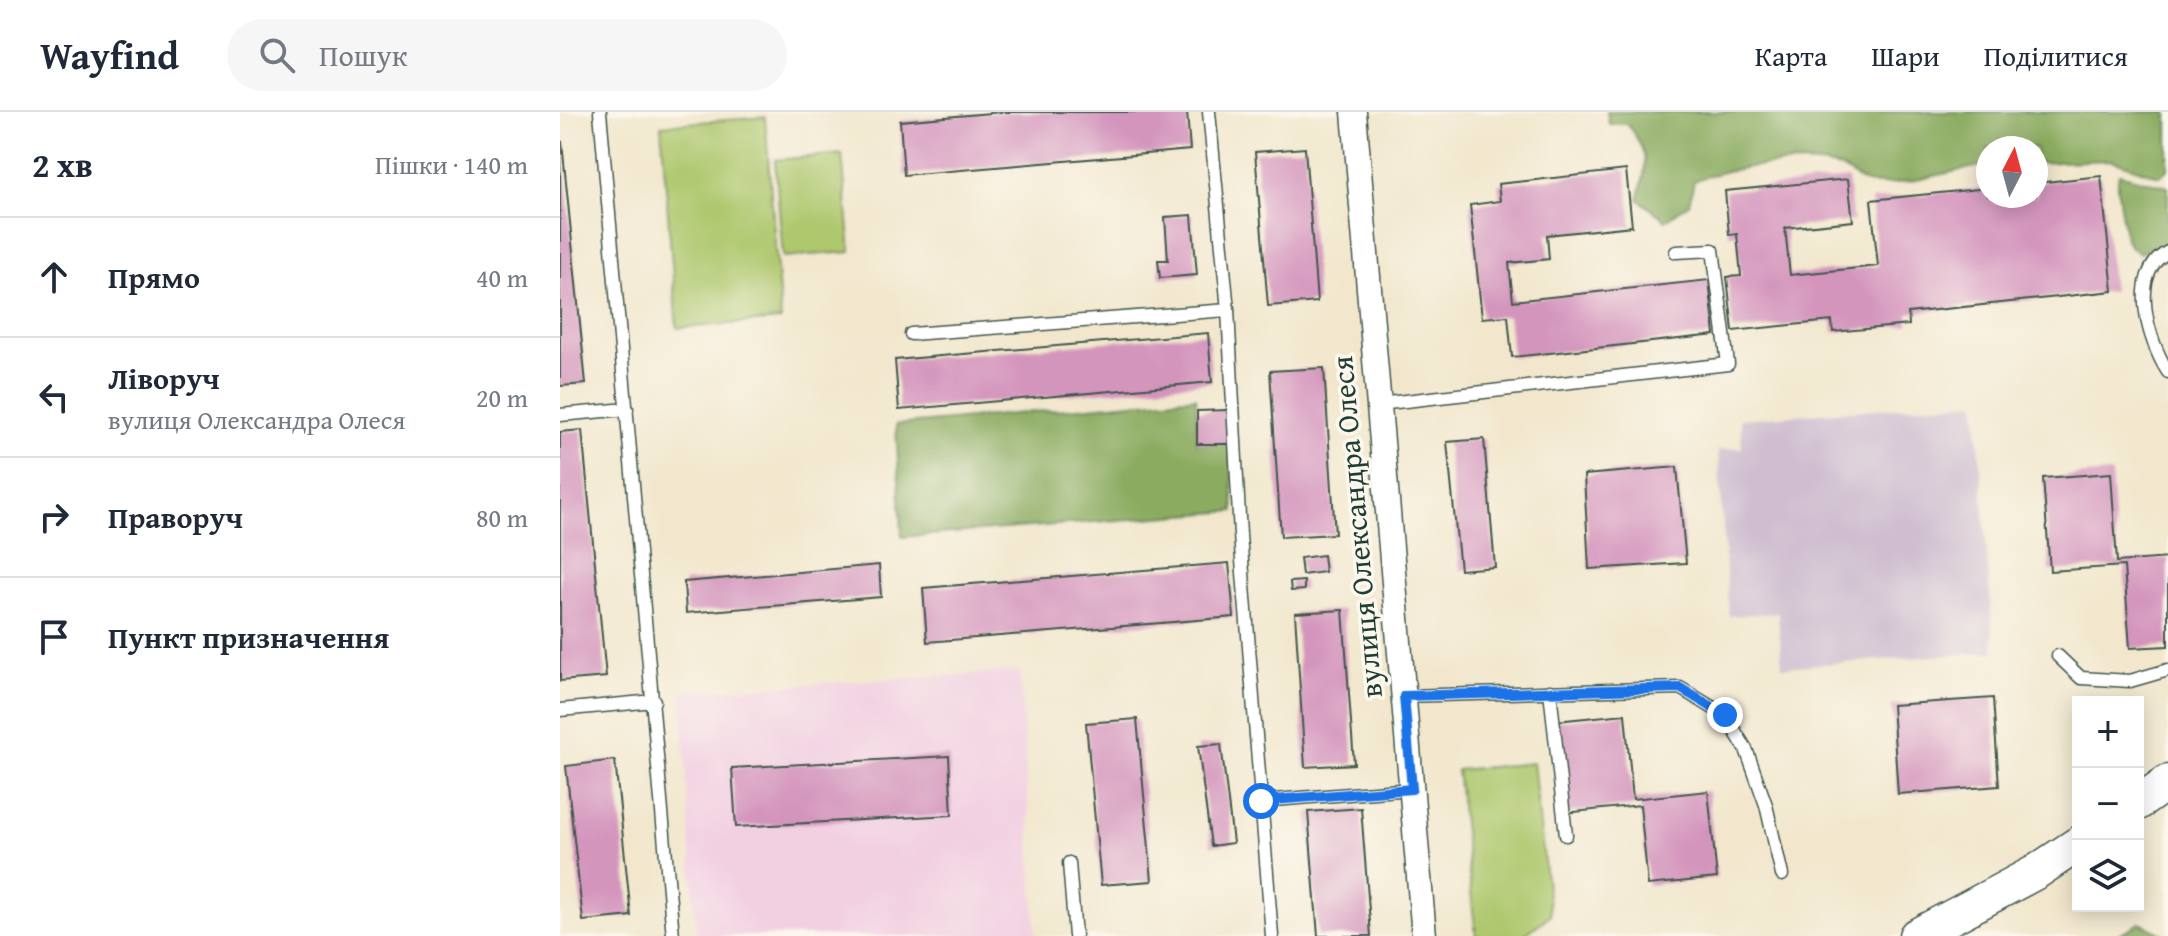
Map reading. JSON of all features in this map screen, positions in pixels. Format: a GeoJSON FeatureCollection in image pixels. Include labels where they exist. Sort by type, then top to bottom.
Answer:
{"type":"FeatureCollection","features":[{"type":"Feature","properties":{"kind":"street","name":"вулиця Олександра Олеся"},"geometry":{"type":"LineString","coordinates":[[1354,112],[1424,936]]}},
{"type":"Feature","properties":{"kind":"street"},"geometry":{"type":"LineString","coordinates":[[2144,799],[2168,782]]}},
{"type":"Feature","properties":{"kind":"street"},"geometry":{"type":"LineString","coordinates":[[1916,936],[2036,872],[2072,848]]}},
{"type":"Feature","properties":{"kind":"lane"},"geometry":{"type":"LineString","coordinates":[[600,112],[673,936]]}},
{"type":"Feature","properties":{"kind":"lane"},"geometry":{"type":"LineString","coordinates":[[1209,112],[1228,310],[1240,535],[1272,936]]}},
{"type":"Feature","properties":{"kind":"lane"},"geometry":{"type":"LineString","coordinates":[[1379,404],[1728,364],[1713,250],[1676,252]]}},
{"type":"Feature","properties":{"kind":"lane"},"geometry":{"type":"LineString","coordinates":[[2168,252],[2160,256],[2153,266],[2143,303],[2160,361],[2168,372]]}},
{"type":"Feature","properties":{"kind":"lane"},"geometry":{"type":"LineString","coordinates":[[911,334],[1228,310]]}},
{"type":"Feature","properties":{"kind":"lane"},"geometry":{"type":"LineString","coordinates":[[560,415],[627,409]]}},
{"type":"Feature","properties":{"kind":"lane"},"geometry":{"type":"LineString","coordinates":[[2058,656],[2081,678],[2130,681],[2168,670]]}},
{"type":"Feature","properties":{"kind":"lane"},"geometry":{"type":"LineString","coordinates":[[1404,696],[1680,688],[1725,715],[1746,749],[1766,805],[1782,875]]}},
{"type":"Feature","properties":{"kind":"lane"},"geometry":{"type":"LineString","coordinates":[[1550,691],[1566,835]]}},
{"type":"Feature","properties":{"kind":"lane"},"geometry":{"type":"LineString","coordinates":[[560,710],[654,701]]}},
{"type":"Feature","properties":{"kind":"lane"},"geometry":{"type":"LineString","coordinates":[[1261,801],[1412,789]]}},
{"type":"Feature","properties":{"kind":"lane"},"geometry":{"type":"LineString","coordinates":[[1069,863],[1075,936]]}},
{"type":"Feature","properties":{"kind":"shaded area"},"geometry":{"type":"Polygon","coordinates":[[[1976,402],[1994,652],[1782,667],[1778,613],[1729,616],[1718,450],[1742,448],[1740,419],[1976,402]]]}},
{"type":"Feature","properties":{"kind":"shaded area"},"geometry":{"type":"Polygon","coordinates":[[[1020,671],[1036,936],[696,936],[681,692],[1020,671]]]}},
{"type":"Feature","properties":{"kind":"green space"},"geometry":{"type":"Polygon","coordinates":[[[1607,112],[2168,112],[2168,168],[2159,176],[2112,160],[2048,163],[2048,136],[1976,136],[1976,167],[1917,180],[1868,183],[1840,168],[1806,163],[1766,165],[1709,176],[1694,181],[1689,204],[1666,220],[1638,199],[1645,169],[1639,143],[1627,124],[1609,124],[1607,112]]]}},
{"type":"Feature","properties":{"kind":"green space"},"geometry":{"type":"Polygon","coordinates":[[[765,117],[781,320],[677,328],[661,125],[765,117]]]}},
{"type":"Feature","properties":{"kind":"green space"},"geometry":{"type":"Polygon","coordinates":[[[842,154],[851,252],[783,257],[775,160],[842,154]]]}},
{"type":"Feature","properties":{"kind":"green space"},"geometry":{"type":"Polygon","coordinates":[[[2119,174],[2168,187],[2168,242],[2139,253],[2128,244],[2120,205],[2119,174]]]}},
{"type":"Feature","properties":{"kind":"green space"},"geometry":{"type":"Polygon","coordinates":[[[1196,397],[1197,444],[1230,444],[1234,511],[902,537],[896,425],[1196,397]]]}},
{"type":"Feature","properties":{"kind":"green space"},"geometry":{"type":"Polygon","coordinates":[[[1533,763],[1550,915],[1523,936],[1476,936],[1457,770],[1533,763]]]}},
{"type":"Feature","properties":{"kind":"green space"},"geometry":{"type":"Polygon","coordinates":[[[2140,923],[2166,936],[2115,936],[2140,923]]]}},
{"type":"Feature","properties":{"kind":"building"},"geometry":{"type":"Polygon","coordinates":[[[1002,112],[1187,112],[1190,150],[904,175],[900,121],[1002,112]]]}},
{"type":"Feature","properties":{"kind":"building"},"geometry":{"type":"Polygon","coordinates":[[[560,143],[586,384],[560,386],[560,143]]]}},
{"type":"Feature","properties":{"kind":"building"},"geometry":{"type":"Polygon","coordinates":[[[1305,148],[1317,302],[1268,306],[1255,152],[1305,148]]]}},
{"type":"Feature","properties":{"kind":"building"},"geometry":{"type":"Polygon","coordinates":[[[1626,170],[1632,226],[1547,235],[1549,259],[1509,263],[1513,301],[1709,280],[1715,335],[1512,357],[1508,316],[1482,318],[1470,205],[1500,201],[1498,184],[1626,170]]]}},
{"type":"Feature","properties":{"kind":"building"},"geometry":{"type":"Polygon","coordinates":[[[2101,176],[2113,291],[1908,313],[1909,325],[1833,332],[1832,321],[1733,331],[1727,277],[1741,276],[1737,234],[1729,235],[1725,191],[1848,179],[1853,221],[1785,228],[1790,275],[1878,266],[1871,200],[1976,189],[1976,208],[2048,208],[2048,182],[2101,176]]]}},
{"type":"Feature","properties":{"kind":"building"},"geometry":{"type":"Polygon","coordinates":[[[1192,215],[1197,275],[1160,278],[1158,260],[1168,260],[1165,217],[1192,215]]]}},
{"type":"Feature","properties":{"kind":"building"},"geometry":{"type":"Polygon","coordinates":[[[1208,333],[1212,382],[899,410],[895,360],[1208,333]]]}},
{"type":"Feature","properties":{"kind":"building"},"geometry":{"type":"Polygon","coordinates":[[[1324,368],[1335,534],[1281,537],[1270,371],[1324,368]]]}},
{"type":"Feature","properties":{"kind":"building"},"geometry":{"type":"Polygon","coordinates":[[[1229,410],[1230,444],[1197,444],[1197,411],[1229,410]]]}},
{"type":"Feature","properties":{"kind":"building"},"geometry":{"type":"Polygon","coordinates":[[[582,430],[606,677],[560,681],[560,432],[582,430]]]}},
{"type":"Feature","properties":{"kind":"building"},"geometry":{"type":"Polygon","coordinates":[[[1484,439],[1495,567],[1460,570],[1447,442],[1484,439]]]}},
{"type":"Feature","properties":{"kind":"building"},"geometry":{"type":"Polygon","coordinates":[[[1677,467],[1686,563],[1589,569],[1584,475],[1677,467]]]}},
{"type":"Feature","properties":{"kind":"building"},"geometry":{"type":"Polygon","coordinates":[[[2111,473],[2117,562],[2168,558],[2168,646],[2130,648],[2124,566],[2050,571],[2043,478],[2111,473]]]}},
{"type":"Feature","properties":{"kind":"building"},"geometry":{"type":"Polygon","coordinates":[[[1323,555],[1325,572],[1302,575],[1300,558],[1323,555]]]}},
{"type":"Feature","properties":{"kind":"building"},"geometry":{"type":"Polygon","coordinates":[[[1229,563],[1234,617],[927,642],[923,588],[1229,563]]]}},
{"type":"Feature","properties":{"kind":"building"},"geometry":{"type":"Polygon","coordinates":[[[879,565],[881,597],[686,613],[684,582],[879,565]]]}},
{"type":"Feature","properties":{"kind":"building"},"geometry":{"type":"Polygon","coordinates":[[[1304,581],[1304,590],[1291,591],[1290,582],[1304,581]]]}},
{"type":"Feature","properties":{"kind":"building"},"geometry":{"type":"Polygon","coordinates":[[[1343,610],[1354,764],[1305,767],[1295,613],[1343,610]]]}},
{"type":"Feature","properties":{"kind":"building"},"geometry":{"type":"Polygon","coordinates":[[[1993,698],[1999,786],[1898,794],[1892,705],[1993,698]]]}},
{"type":"Feature","properties":{"kind":"building"},"geometry":{"type":"Polygon","coordinates":[[[1625,714],[1633,799],[1708,791],[1717,878],[1648,885],[1640,805],[1565,813],[1556,721],[1625,714]]]}},
{"type":"Feature","properties":{"kind":"building"},"geometry":{"type":"Polygon","coordinates":[[[1137,719],[1152,881],[1101,885],[1086,723],[1137,719]]]}},
{"type":"Feature","properties":{"kind":"building"},"geometry":{"type":"Polygon","coordinates":[[[1221,744],[1233,843],[1211,846],[1198,746],[1221,744]]]}},
{"type":"Feature","properties":{"kind":"building"},"geometry":{"type":"Polygon","coordinates":[[[949,756],[952,815],[736,827],[732,768],[949,756]]]}},
{"type":"Feature","properties":{"kind":"building"},"geometry":{"type":"Polygon","coordinates":[[[615,760],[631,916],[583,921],[566,766],[615,760]]]}},
{"type":"Feature","properties":{"kind":"building"},"geometry":{"type":"Polygon","coordinates":[[[1361,808],[1371,936],[1318,936],[1308,812],[1361,808]]]}},
{"type":"Feature","properties":{"kind":"route"},"geometry":{"type":"LineString","coordinates":[[1261,801],[1412,789],[1404,696],[1680,688],[1725,715]]}}]}
